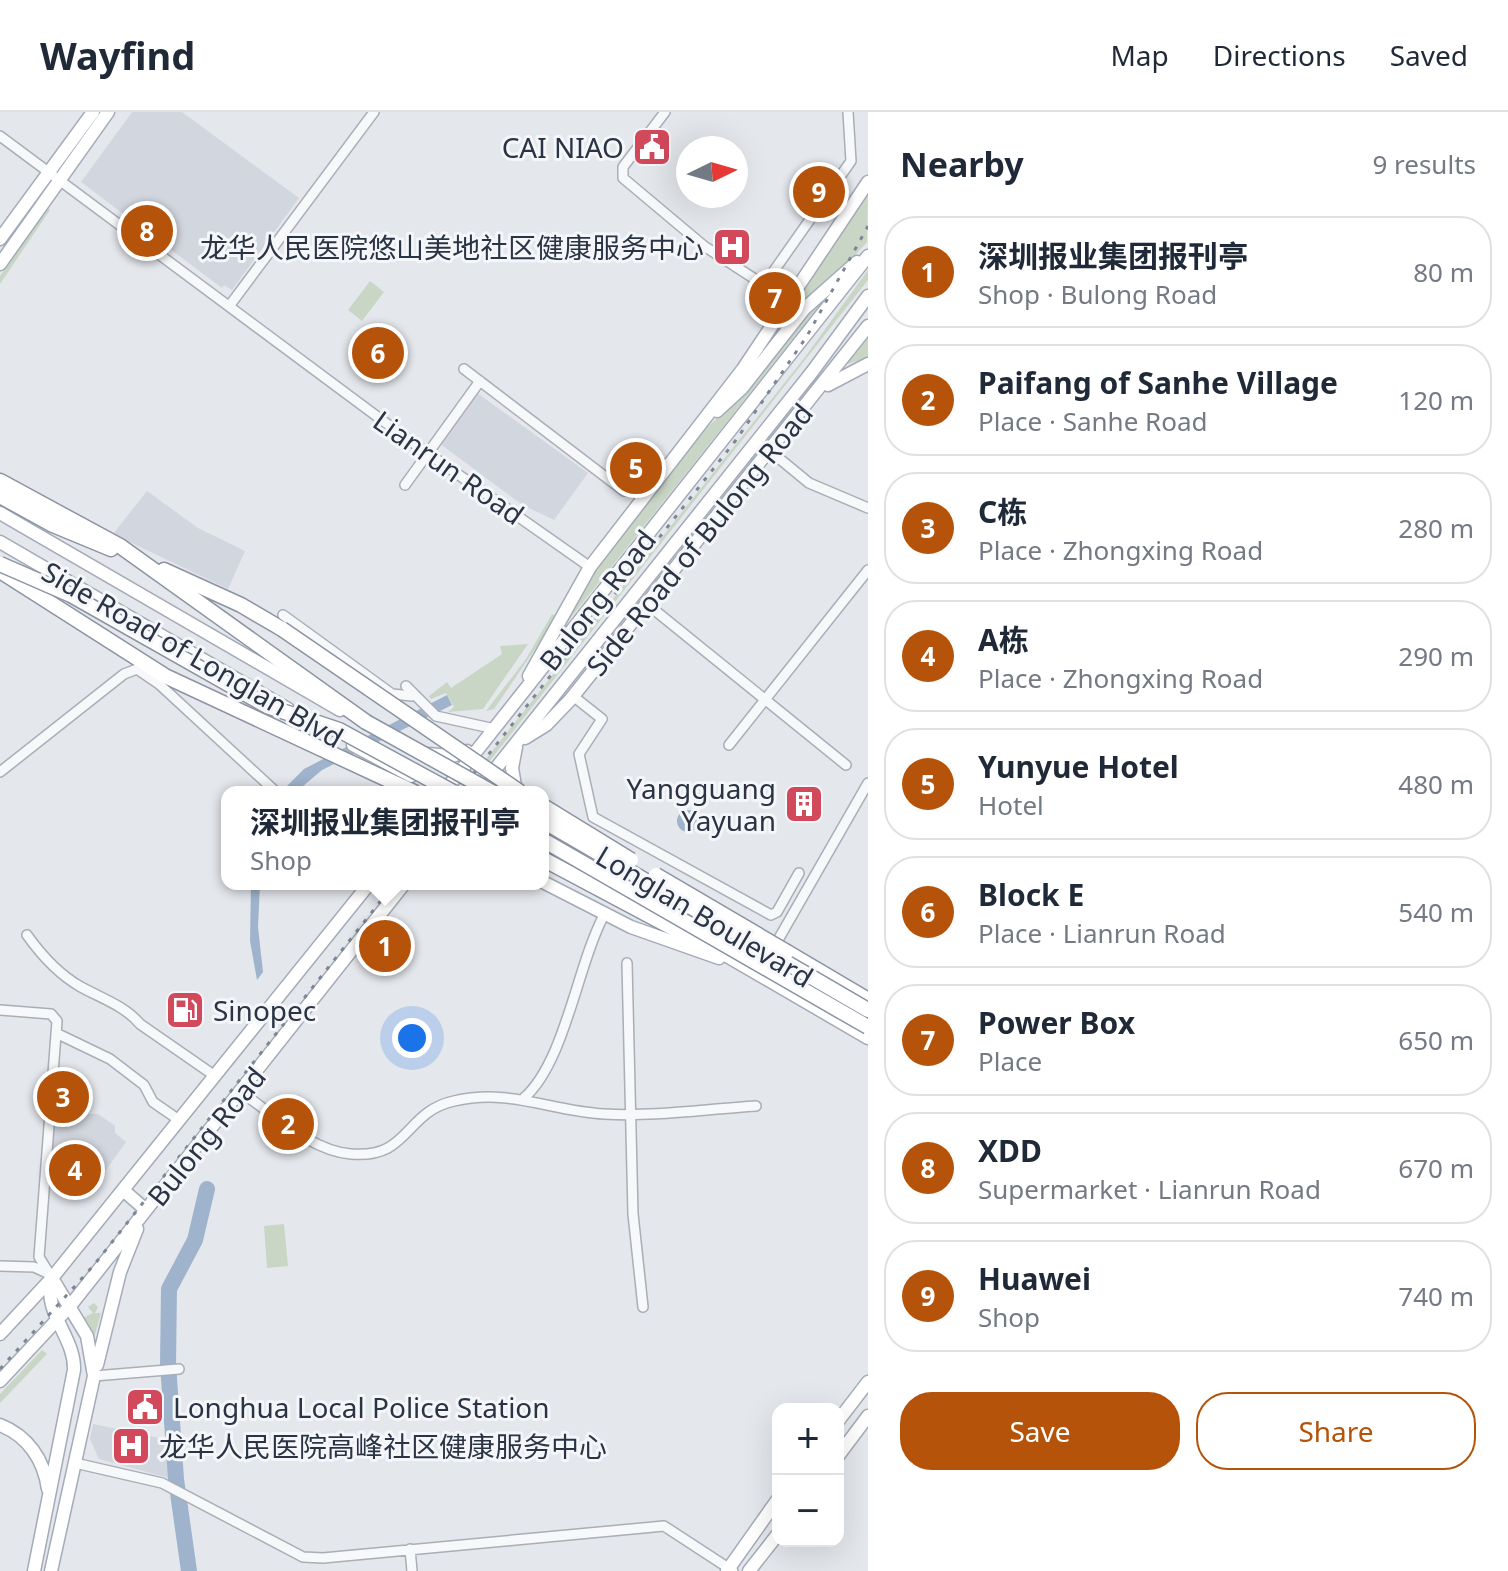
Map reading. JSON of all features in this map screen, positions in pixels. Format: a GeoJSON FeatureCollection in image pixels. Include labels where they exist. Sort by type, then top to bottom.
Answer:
{"type":"FeatureCollection","features":[{"type":"Feature","properties":{"kind":"highway"},"geometry":{"type":"LineString","coordinates":[[0,481],[139,558],[366,722],[476,786]]}},
{"type":"Feature","properties":{"kind":"highway"},"geometry":{"type":"LineString","coordinates":[[0,496],[53,525],[188,580],[251,610],[509,786]]}},
{"type":"Feature","properties":{"kind":"highway"},"geometry":{"type":"LineString","coordinates":[[0,564],[71,595],[267,706],[338,734],[441,786]]}},
{"type":"Feature","properties":{"kind":"highway"},"geometry":{"type":"LineString","coordinates":[[0,571],[165,676],[401,786]]}},
{"type":"Feature","properties":{"kind":"highway"},"geometry":{"type":"LineString","coordinates":[[549,810],[774,956],[868,1000]]}},
{"type":"Feature","properties":{"kind":"highway","name":"Longlan Boulevard"},"geometry":{"type":"LineString","coordinates":[[549,825],[868,1009]]}},
{"type":"Feature","properties":{"kind":"highway","name":"Longlan Boulevard"},"geometry":{"type":"LineString","coordinates":[[549,843],[868,1027]]}},
{"type":"Feature","properties":{"kind":"highway"},"geometry":{"type":"LineString","coordinates":[[549,862],[716,951]]}},
{"type":"Feature","properties":{"kind":"main road"},"geometry":{"type":"LineString","coordinates":[[0,239],[93,112]]}},
{"type":"Feature","properties":{"kind":"main road"},"geometry":{"type":"LineString","coordinates":[[0,264],[108,112]]}},
{"type":"Feature","properties":{"kind":"main road","name":"Side Road of Bulong Road"},"geometry":{"type":"LineString","coordinates":[[518,697],[590,567],[751,357],[868,182]]}},
{"type":"Feature","properties":{"kind":"main road"},"geometry":{"type":"LineString","coordinates":[[702,423],[742,388],[804,309],[868,254]]}},
{"type":"Feature","properties":{"kind":"main road","name":"Bulong Road"},"geometry":{"type":"LineString","coordinates":[[447,786],[544,668],[868,254]]}},
{"type":"Feature","properties":{"kind":"main road","name":"Bulong Road"},"geometry":{"type":"LineString","coordinates":[[488,786],[519,741],[812,372],[868,296]]}},
{"type":"Feature","properties":{"kind":"main road","name":"Side Road of Bulong Road"},"geometry":{"type":"LineString","coordinates":[[519,741],[546,725],[573,696],[868,326]]}},
{"type":"Feature","properties":{"kind":"main road"},"geometry":{"type":"LineString","coordinates":[[811,401],[832,382],[868,364]]}},
{"type":"Feature","properties":{"kind":"main road"},"geometry":{"type":"LineString","coordinates":[[704,507],[771,448]]}},
{"type":"Feature","properties":{"kind":"main road","name":"Side Road of Longlan Blvd"},"geometry":{"type":"LineString","coordinates":[[0,513],[204,633],[476,786]]}},
{"type":"Feature","properties":{"kind":"main road","name":"Side Road of Longlan Blvd"},"geometry":{"type":"LineString","coordinates":[[0,542],[192,654],[430,786]]}},
{"type":"Feature","properties":{"kind":"main road"},"geometry":{"type":"LineString","coordinates":[[192,654],[204,633]]}},
{"type":"Feature","properties":{"kind":"main road"},"geometry":{"type":"LineString","coordinates":[[544,668],[565,682]]}},
{"type":"Feature","properties":{"kind":"main road"},"geometry":{"type":"LineString","coordinates":[[407,748],[452,756],[491,733]]}},
{"type":"Feature","properties":{"kind":"main road"},"geometry":{"type":"LineString","coordinates":[[516,786],[512,768],[519,741]]}},
{"type":"Feature","properties":{"kind":"main road"},"geometry":{"type":"LineString","coordinates":[[392,767],[409,786]]}},
{"type":"Feature","properties":{"kind":"main road"},"geometry":{"type":"LineString","coordinates":[[549,826],[868,1009]]}},
{"type":"Feature","properties":{"kind":"main road"},"geometry":{"type":"LineString","coordinates":[[549,850],[868,1038]]}},
{"type":"Feature","properties":{"kind":"main road"},"geometry":{"type":"LineString","coordinates":[[549,885],[604,915],[752,970]]}},
{"type":"Feature","properties":{"kind":"main road","name":"Bulong Road"},"geometry":{"type":"LineString","coordinates":[[0,1334],[52,1278],[364,890]]}},
{"type":"Feature","properties":{"kind":"main road","name":"Bulong Road"},"geometry":{"type":"LineString","coordinates":[[0,1381],[58,1321],[399,890]]}},
{"type":"Feature","properties":{"kind":"main road"},"geometry":{"type":"LineString","coordinates":[[752,970],[774,956]]}},
{"type":"Feature","properties":{"kind":"main road"},"geometry":{"type":"LineString","coordinates":[[768,979],[774,956]]}},
{"type":"Feature","properties":{"kind":"main road"},"geometry":{"type":"LineString","coordinates":[[51,1571],[120,1272],[146,1210],[123,1190]]}},
{"type":"Feature","properties":{"kind":"main road"},"geometry":{"type":"LineString","coordinates":[[52,1278],[91,1347],[94,1376]]}},
{"type":"Feature","properties":{"kind":"main road"},"geometry":{"type":"LineString","coordinates":[[34,1571],[74,1370],[72,1345],[58,1321],[50,1297],[52,1278]]}},
{"type":"Feature","properties":{"kind":"main road"},"geometry":{"type":"LineString","coordinates":[[844,1413],[868,1382]]}},
{"type":"Feature","properties":{"kind":"main road"},"geometry":{"type":"LineString","coordinates":[[844,1448],[868,1416]]}},
{"type":"Feature","properties":{"kind":"main road"},"geometry":{"type":"LineString","coordinates":[[0,1425],[16,1433],[35,1452],[43,1468],[50,1499]]}},
{"type":"Feature","properties":{"kind":"main road"},"geometry":{"type":"LineString","coordinates":[[729,1570],[772,1508]]}},
{"type":"Feature","properties":{"kind":"main road"},"geometry":{"type":"LineString","coordinates":[[749,1571],[772,1542]]}},
{"type":"Feature","properties":{"kind":"street"},"geometry":{"type":"LineString","coordinates":[[230,305],[374,112]]}},
{"type":"Feature","properties":{"kind":"street"},"geometry":{"type":"LineString","coordinates":[[665,112],[623,167],[623,178],[710,250],[764,285],[851,161],[848,112]]}},
{"type":"Feature","properties":{"kind":"street","name":"Lianrun Road"},"geometry":{"type":"LineString","coordinates":[[0,136],[426,453],[590,567]]}},
{"type":"Feature","properties":{"kind":"street"},"geometry":{"type":"LineString","coordinates":[[464,369],[624,491]]}},
{"type":"Feature","properties":{"kind":"street"},"geometry":{"type":"LineString","coordinates":[[405,485],[480,381]]}},
{"type":"Feature","properties":{"kind":"street"},"geometry":{"type":"LineString","coordinates":[[771,448],[809,483],[868,508]]}},
{"type":"Feature","properties":{"kind":"street"},"geometry":{"type":"LineString","coordinates":[[729,745],[868,570]]}},
{"type":"Feature","properties":{"kind":"street"},"geometry":{"type":"LineString","coordinates":[[647,604],[846,765]]}},
{"type":"Feature","properties":{"kind":"street"},"geometry":{"type":"LineString","coordinates":[[283,615],[392,694],[412,696]]}},
{"type":"Feature","properties":{"kind":"street"},"geometry":{"type":"LineString","coordinates":[[0,772],[124,674],[137,669],[159,684],[270,786]]}},
{"type":"Feature","properties":{"kind":"street"},"geometry":{"type":"LineString","coordinates":[[406,686],[412,696],[436,716],[491,733]]}},
{"type":"Feature","properties":{"kind":"street"},"geometry":{"type":"LineString","coordinates":[[573,696],[602,719],[579,754],[590,814],[771,915],[777,912],[799,873]]}},
{"type":"Feature","properties":{"kind":"street"},"geometry":{"type":"LineString","coordinates":[[774,956],[868,785]]}},
{"type":"Feature","properties":{"kind":"street"},"geometry":{"type":"LineString","coordinates":[[652,887],[668,858]]}},
{"type":"Feature","properties":{"kind":"street"},"geometry":{"type":"LineString","coordinates":[[524,1098],[545,1072],[588,947],[604,915]]}},
{"type":"Feature","properties":{"kind":"street"},"geometry":{"type":"LineString","coordinates":[[27,935],[41,955],[69,979],[130,1013],[140,1024],[215,1076]]}},
{"type":"Feature","properties":{"kind":"street"},"geometry":{"type":"LineString","coordinates":[[627,963],[633,1214],[643,1307]]}},
{"type":"Feature","properties":{"kind":"street"},"geometry":{"type":"LineString","coordinates":[[0,1010],[51,1014],[57,1021],[39,1257],[52,1278]]}},
{"type":"Feature","properties":{"kind":"street"},"geometry":{"type":"LineString","coordinates":[[56,1033],[110,1059],[144,1085],[153,1102],[179,1120]]}},
{"type":"Feature","properties":{"kind":"street"},"geometry":{"type":"LineString","coordinates":[[241,1092],[322,1145],[337,1152],[371,1155],[387,1152],[420,1119],[451,1102],[524,1098],[589,1112],[629,1113],[756,1106]]}},
{"type":"Feature","properties":{"kind":"street"},"geometry":{"type":"LineString","coordinates":[[0,1266],[34,1267],[52,1278]]}},
{"type":"Feature","properties":{"kind":"street"},"geometry":{"type":"LineString","coordinates":[[94,1376],[178,1369]]}},
{"type":"Feature","properties":{"kind":"street"},"geometry":{"type":"LineString","coordinates":[[75,1463],[170,1487],[303,1557],[323,1558],[664,1526],[729,1570]]}},
{"type":"Feature","properties":{"kind":"street"},"geometry":{"type":"LineString","coordinates":[[410,1549],[412,1571]]}},
{"type":"Feature","properties":{"kind":"shaded area"},"geometry":{"type":"Polygon","coordinates":[[[132,112],[182,112],[299,198],[232,290],[224,285],[222,288],[81,182],[132,112]]]}},
{"type":"Feature","properties":{"kind":"shaded area"},"geometry":{"type":"Polygon","coordinates":[[[477,393],[588,473],[554,520],[521,504],[439,443],[477,393]]]}},
{"type":"Feature","properties":{"kind":"shaded area"},"geometry":{"type":"Polygon","coordinates":[[[147,491],[198,528],[245,551],[228,589],[113,534],[147,491]]]}},
{"type":"Feature","properties":{"kind":"shaded area"},"geometry":{"type":"Polygon","coordinates":[[[55,1080],[72,1081],[71,1114],[98,1114],[115,1126],[115,1133],[126,1142],[100,1178],[51,1176],[55,1080]]]}},
{"type":"Feature","properties":{"kind":"shaded area","name":"龙华人民医院高峰社区健康服务中心"},"geometry":{"type":"Polygon","coordinates":[[[93,1424],[169,1440],[169,1478],[99,1459],[90,1439],[93,1424]]]}},
{"type":"Feature","properties":{"kind":"green space"},"geometry":{"type":"Polygon","coordinates":[[[868,191],[867,242],[745,378],[868,191]]]}},
{"type":"Feature","properties":{"kind":"green space"},"geometry":{"type":"Polygon","coordinates":[[[48,208],[50,210],[0,284],[0,276],[48,208]]]}},
{"type":"Feature","properties":{"kind":"green space"},"geometry":{"type":"Polygon","coordinates":[[[868,270],[868,280],[485,767],[482,764],[805,357],[868,270]]]}},
{"type":"Feature","properties":{"kind":"green space"},"geometry":{"type":"Polygon","coordinates":[[[840,280],[553,640],[606,553],[697,437],[742,395],[793,328],[840,280]]]}},
{"type":"Feature","properties":{"kind":"green space"},"geometry":{"type":"Polygon","coordinates":[[[370,281],[384,292],[362,321],[348,310],[370,281]]]}},
{"type":"Feature","properties":{"kind":"green space"},"geometry":{"type":"Polygon","coordinates":[[[868,334],[868,357],[845,365],[868,334]]]}},
{"type":"Feature","properties":{"kind":"green space"},"geometry":{"type":"Polygon","coordinates":[[[552,614],[557,617],[494,709],[486,711],[526,659],[552,614]]]}},
{"type":"Feature","properties":{"kind":"green space"},"geometry":{"type":"Polygon","coordinates":[[[528,644],[483,709],[448,712],[454,707],[446,693],[431,699],[429,696],[447,682],[451,688],[502,654],[500,646],[528,644]]]}},
{"type":"Feature","properties":{"kind":"green space"},"geometry":{"type":"Polygon","coordinates":[[[284,1224],[288,1266],[267,1268],[264,1226],[284,1224]]]}},
{"type":"Feature","properties":{"kind":"green space"},"geometry":{"type":"Polygon","coordinates":[[[94,1303],[98,1307],[95,1313],[101,1313],[94,1338],[83,1318],[93,1313],[88,1307],[94,1303]]]}},
{"type":"Feature","properties":{"kind":"green space"},"geometry":{"type":"Polygon","coordinates":[[[42,1350],[47,1354],[0,1403],[0,1394],[42,1350]]]}},
{"type":"Feature","properties":{"kind":"water"},"geometry":{"type":"Polygon","coordinates":[[[447,695],[452,705],[322,770],[303,786],[287,786],[304,769],[447,695]]]}},
{"type":"Feature","properties":{"kind":"water"},"geometry":{"type":"Polygon","coordinates":[[[688,810],[696,813],[699,821],[696,829],[688,832],[680,829],[677,821],[680,813],[688,810]]]}},
{"type":"Feature","properties":{"kind":"water"},"geometry":{"type":"Polygon","coordinates":[[[251,890],[260,890],[258,927],[263,972],[257,980],[250,941],[251,890]]]}},
{"type":"Feature","properties":{"kind":"waterway"},"geometry":{"type":"LineString","coordinates":[[189,1571],[176,1479],[168,1364],[169,1289],[195,1240],[207,1189]]}},
{"type":"Feature","properties":{"kind":"railway"},"geometry":{"type":"LineString","coordinates":[[464,786],[736,440],[807,336],[868,226]]}},
{"type":"Feature","properties":{"kind":"railway"},"geometry":{"type":"LineString","coordinates":[[0,1369],[94,1265],[389,890]]}},
{"type":"Feature","properties":{"kind":"place","name":"CAI NIAO"},"geometry":{"type":"Point","coordinates":[652,147]}},
{"type":"Feature","properties":{"kind":"place","name":"Huawei"},"geometry":{"type":"Point","coordinates":[819,192]}},
{"type":"Feature","properties":{"kind":"place","name":"XDD"},"geometry":{"type":"Point","coordinates":[147,231]}},
{"type":"Feature","properties":{"kind":"place","name":"龙华人民医院悠山美地社区健康服务中心"},"geometry":{"type":"Point","coordinates":[732,247]}},
{"type":"Feature","properties":{"kind":"place","name":"Power Box"},"geometry":{"type":"Point","coordinates":[775,298]}},
{"type":"Feature","properties":{"kind":"place","name":"Block E"},"geometry":{"type":"Point","coordinates":[378,353]}},
{"type":"Feature","properties":{"kind":"place","name":"Yunyue Hotel"},"geometry":{"type":"Point","coordinates":[636,468]}},
{"type":"Feature","properties":{"kind":"place","name":"Yangguang Yayuan"},"geometry":{"type":"Point","coordinates":[804,804]}},
{"type":"Feature","properties":{"kind":"place","name":"深圳报业集团报刊亭"},"geometry":{"type":"Point","coordinates":[385,946]}},
{"type":"Feature","properties":{"kind":"place","name":"Sinopec"},"geometry":{"type":"Point","coordinates":[185,1010]}},
{"type":"Feature","properties":{"kind":"place","name":"C栋"},"geometry":{"type":"Point","coordinates":[63,1097]}},
{"type":"Feature","properties":{"kind":"place","name":"Paifang of Sanhe Village"},"geometry":{"type":"Point","coordinates":[288,1124]}},
{"type":"Feature","properties":{"kind":"place","name":"A栋"},"geometry":{"type":"Point","coordinates":[75,1170]}},
{"type":"Feature","properties":{"kind":"place","name":"Longhua Local Police Station"},"geometry":{"type":"Point","coordinates":[145,1407]}},
{"type":"Feature","properties":{"kind":"place","name":"龙华人民医院高峰社区健康服务中心"},"geometry":{"type":"Point","coordinates":[131,1446]}}]}
